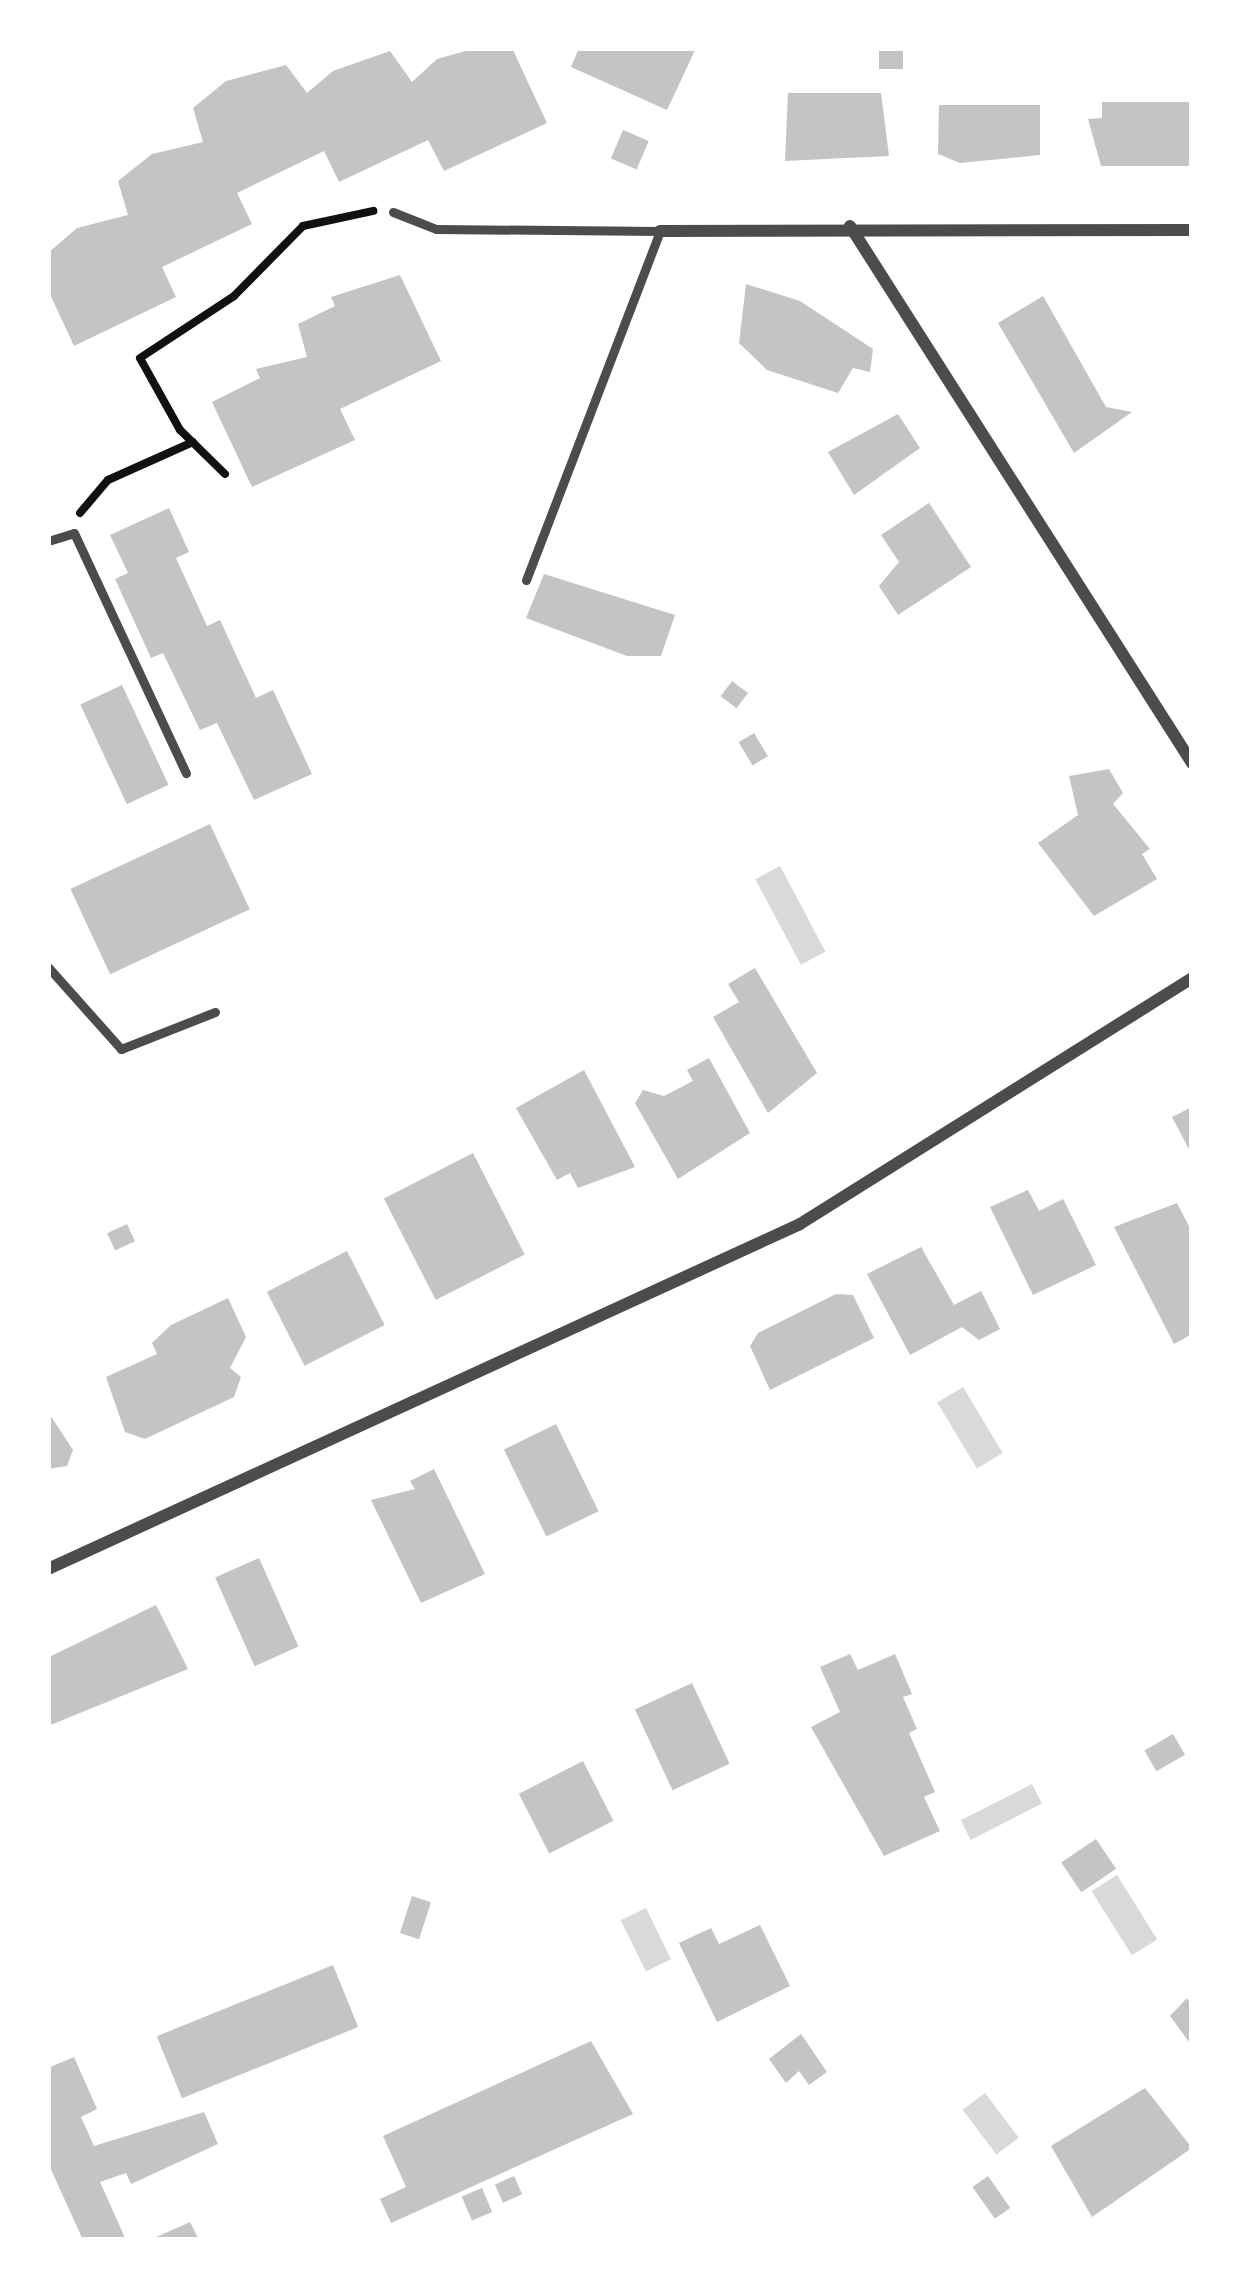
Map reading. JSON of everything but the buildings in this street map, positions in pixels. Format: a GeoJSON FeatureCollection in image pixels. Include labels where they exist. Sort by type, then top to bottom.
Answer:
{"type":"FeatureCollection","features":[{"type":"Feature","properties":{"kind":"street"},"geometry":{"type":"LineString","coordinates":[[850,226],[1192,763]]}},
{"type":"Feature","properties":{"kind":"street"},"geometry":{"type":"LineString","coordinates":[[660,230],[850,226],[1192,230]]}},
{"type":"Feature","properties":{"kind":"street"},"geometry":{"type":"LineString","coordinates":[[48,1569],[800,1224],[1192,978]]}},
{"type":"Feature","properties":{"kind":"lane"},"geometry":{"type":"LineString","coordinates":[[393,212],[436,229],[660,230],[526,580]]}},
{"type":"Feature","properties":{"kind":"lane"},"geometry":{"type":"LineString","coordinates":[[48,541],[74,532],[185,773]]}},
{"type":"Feature","properties":{"kind":"lane"},"geometry":{"type":"LineString","coordinates":[[48,967],[121,1049],[215,1012]]}},
{"type":"Feature","properties":{"kind":"path"},"geometry":{"type":"LineString","coordinates":[[225,474],[193,442],[140,358],[234,296],[303,226],[340,210],[393,212]]}},
{"type":"Feature","properties":{"kind":"path"},"geometry":{"type":"LineString","coordinates":[[74,532],[108,480],[193,442]]}},
{"type":"Feature","properties":{"kind":"shaded area"},"geometry":{"type":"Polygon","coordinates":[[[780,866],[826,952],[801,965],[755,879],[780,866]]]}},
{"type":"Feature","properties":{"kind":"shaded area"},"geometry":{"type":"Polygon","coordinates":[[[963,1387],[1003,1453],[977,1468],[937,1402],[963,1387]]]}},
{"type":"Feature","properties":{"kind":"shaded area"},"geometry":{"type":"Polygon","coordinates":[[[1032,1784],[1042,1804],[971,1840],[961,1820],[1032,1784]]]}},
{"type":"Feature","properties":{"kind":"shaded area"},"geometry":{"type":"Polygon","coordinates":[[[1117,1875],[1157,1939],[1132,1955],[1092,1891],[1117,1875]]]}},
{"type":"Feature","properties":{"kind":"shaded area"},"geometry":{"type":"Polygon","coordinates":[[[646,1908],[671,1959],[646,1972],[621,1920],[646,1908]]]}},
{"type":"Feature","properties":{"kind":"shaded area"},"geometry":{"type":"Polygon","coordinates":[[[985,2093],[1019,2138],[996,2155],[963,2110],[985,2093]]]}}]}
